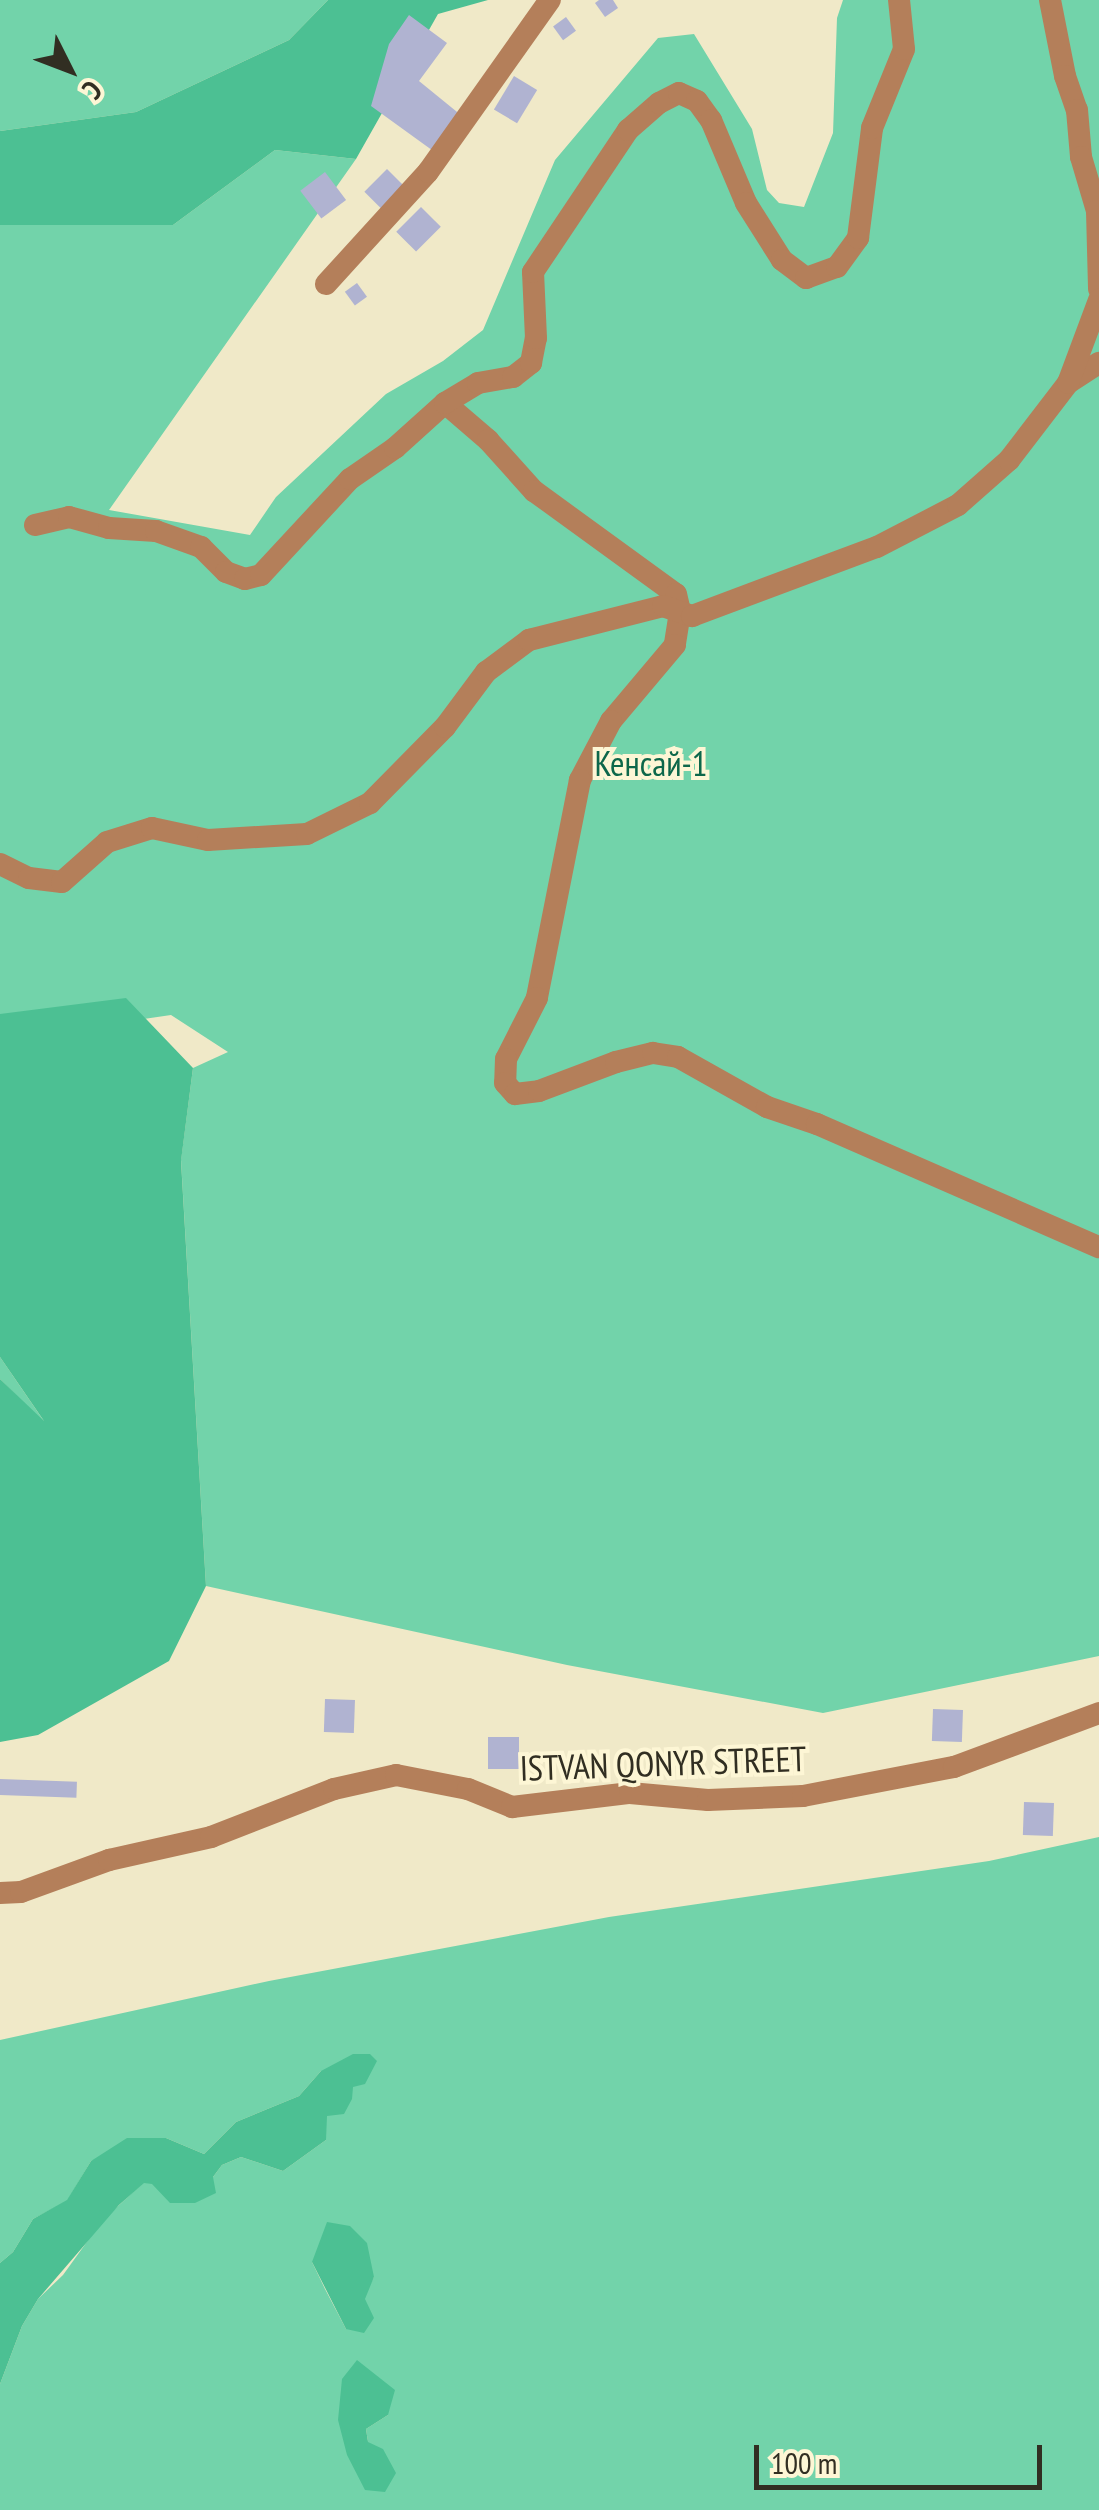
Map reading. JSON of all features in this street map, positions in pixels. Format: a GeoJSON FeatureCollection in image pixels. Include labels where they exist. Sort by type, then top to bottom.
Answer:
{"type":"FeatureCollection","features":[{"type":"Feature","properties":{"kind":"street"},"geometry":{"type":"LineString","coordinates":[[326,284],[428,172],[550,0]]}},
{"type":"Feature","properties":{"kind":"street"},"geometry":{"type":"LineString","coordinates":[[36,525],[69,517],[109,528],[156,532],[201,548],[226,572],[246,579],[260,575],[350,478],[395,448],[444,402],[478,383],[513,376],[531,363],[536,338],[534,272],[628,130],[658,103],[679,93],[697,101],[711,120],[746,203],[782,260],[806,278],[837,267],[858,238],[872,128],[904,49],[899,0]]}},
{"type":"Feature","properties":{"kind":"street"},"geometry":{"type":"LineString","coordinates":[[1050,0],[1076,110],[1081,157],[1097,210],[1099,288]]}},
{"type":"Feature","properties":{"kind":"street"},"geometry":{"type":"LineString","coordinates":[[0,864],[28,878],[62,882],[107,842],[152,828],[208,840],[307,834],[370,804],[445,728],[486,672],[529,640],[663,606],[692,616],[877,547],[958,506],[1009,460],[1068,382],[1099,300]]}},
{"type":"Feature","properties":{"kind":"street"},"geometry":{"type":"LineString","coordinates":[[1068,382],[1099,363]]}},
{"type":"Feature","properties":{"kind":"street"},"geometry":{"type":"LineString","coordinates":[[444,402],[488,440],[534,490],[676,594],[680,612],[675,645],[611,721],[580,780],[537,998],[506,1059],[504,1083],[515,1094],[540,1091],[616,1062],[653,1053],[678,1057],[767,1107],[1099,1247]]}},
{"type":"Feature","properties":{"kind":"street","name":"ISTVAN QONYR STREET"},"geometry":{"type":"LineString","coordinates":[[0,1893],[21,1892],[108,1860],[210,1837],[267,1819],[334,1790],[396,1775],[468,1789],[512,1807],[630,1793],[708,1800],[803,1796],[954,1767],[1099,1712]]}},
{"type":"Feature","properties":{"kind":"green space"},"geometry":{"type":"Polygon","coordinates":[[[0,0],[328,0],[289,40],[136,112],[0,131],[0,0]]]}},
{"type":"Feature","properties":{"kind":"green space"},"geometry":{"type":"Polygon","coordinates":[[[328,0],[488,0],[438,14],[356,159],[275,150],[173,225],[0,225],[0,131],[136,112],[289,40],[328,0]]]}},
{"type":"Feature","properties":{"kind":"green space","name":"Кенсай-1"},"geometry":{"type":"Polygon","coordinates":[[[843,0],[1099,0],[1099,1656],[823,1713],[567,1665],[206,1586],[181,1160],[193,1068],[228,1052],[171,1015],[0,1040],[0,225],[173,225],[275,150],[356,159],[109,510],[250,535],[276,497],[386,394],[443,361],[483,330],[555,160],[658,38],[694,34],[752,129],[767,190],[779,203],[804,207],[833,133],[837,18],[843,0]]]}},
{"type":"Feature","properties":{"kind":"green space"},"geometry":{"type":"Polygon","coordinates":[[[126,998],[193,1068],[181,1161],[206,1586],[169,1661],[38,1735],[0,1742],[0,1379],[44,1421],[0,1357],[0,1014],[126,998]]]}},
{"type":"Feature","properties":{"kind":"green space"},"geometry":{"type":"Polygon","coordinates":[[[0,1357],[48,1427],[0,1379],[0,1357]]]}},
{"type":"Feature","properties":{"kind":"green space"},"geometry":{"type":"Polygon","coordinates":[[[1099,1837],[1099,2510],[0,2510],[0,2384],[22,2326],[38,2299],[63,2275],[102,2221],[143,2183],[213,2177],[222,2165],[241,2157],[283,2171],[326,2140],[321,2071],[299,2096],[236,2122],[204,2154],[166,2138],[91,2161],[67,2201],[33,2219],[13,2252],[0,2263],[0,2040],[269,1981],[609,1917],[989,1861],[1099,1837]],[[312,2262],[325,2289],[346,2329],[374,2277],[312,2262]],[[342,2379],[368,2442],[366,2429],[388,2415],[342,2379]]]}},
{"type":"Feature","properties":{"kind":"green space"},"geometry":{"type":"Polygon","coordinates":[[[353,2054],[370,2054],[377,2061],[365,2084],[353,2087],[344,2114],[327,2116],[326,2140],[283,2171],[241,2157],[222,2165],[213,2177],[216,2193],[195,2203],[170,2203],[152,2184],[144,2183],[119,2205],[38,2299],[22,2326],[0,2384],[0,2263],[13,2252],[33,2219],[67,2200],[91,2161],[127,2138],[166,2138],[204,2154],[236,2122],[299,2096],[321,2071],[353,2054]]]}},
{"type":"Feature","properties":{"kind":"green space"},"geometry":{"type":"Polygon","coordinates":[[[327,2222],[350,2226],[367,2243],[374,2277],[365,2299],[374,2318],[364,2333],[346,2329],[312,2262],[327,2222]]]}},
{"type":"Feature","properties":{"kind":"green space"},"geometry":{"type":"Polygon","coordinates":[[[357,2360],[395,2390],[388,2415],[366,2429],[368,2442],[383,2449],[396,2473],[385,2492],[365,2490],[347,2455],[338,2420],[342,2379],[357,2360]]]}},
{"type":"Feature","properties":{"kind":"building"},"geometry":{"type":"Polygon","coordinates":[[[613,0],[618,8],[605,17],[595,3],[613,0]]]}},
{"type":"Feature","properties":{"kind":"building"},"geometry":{"type":"Polygon","coordinates":[[[409,15],[447,43],[419,81],[462,116],[436,153],[371,106],[389,44],[409,15]]]}},
{"type":"Feature","properties":{"kind":"building"},"geometry":{"type":"Polygon","coordinates":[[[566,17],[576,31],[563,40],[553,26],[566,17]]]}},
{"type":"Feature","properties":{"kind":"building"},"geometry":{"type":"Polygon","coordinates":[[[514,76],[537,90],[517,123],[494,109],[514,76]]]}},
{"type":"Feature","properties":{"kind":"building"},"geometry":{"type":"Polygon","coordinates":[[[387,169],[407,189],[384,211],[364,192],[387,169]]]}},
{"type":"Feature","properties":{"kind":"building"},"geometry":{"type":"Polygon","coordinates":[[[325,172],[346,200],[321,219],[300,191],[325,172]]]}},
{"type":"Feature","properties":{"kind":"building"},"geometry":{"type":"Polygon","coordinates":[[[421,207],[441,227],[416,252],[396,232],[421,207]]]}},
{"type":"Feature","properties":{"kind":"building"},"geometry":{"type":"Polygon","coordinates":[[[357,283],[367,297],[355,306],[345,292],[357,283]]]}},
{"type":"Feature","properties":{"kind":"building"},"geometry":{"type":"Polygon","coordinates":[[[325,1699],[355,1700],[354,1733],[324,1732],[325,1699]]]}},
{"type":"Feature","properties":{"kind":"building"},"geometry":{"type":"Polygon","coordinates":[[[933,1709],[963,1710],[962,1742],[932,1741],[933,1709]]]}},
{"type":"Feature","properties":{"kind":"building"},"geometry":{"type":"Polygon","coordinates":[[[488,1737],[519,1737],[519,1769],[488,1769],[488,1737]]]}},
{"type":"Feature","properties":{"kind":"building"},"geometry":{"type":"Polygon","coordinates":[[[0,1779],[77,1782],[76,1798],[0,1795],[0,1779]]]}},
{"type":"Feature","properties":{"kind":"building"},"geometry":{"type":"Polygon","coordinates":[[[1024,1802],[1054,1803],[1053,1836],[1023,1835],[1024,1802]]]}}]}
